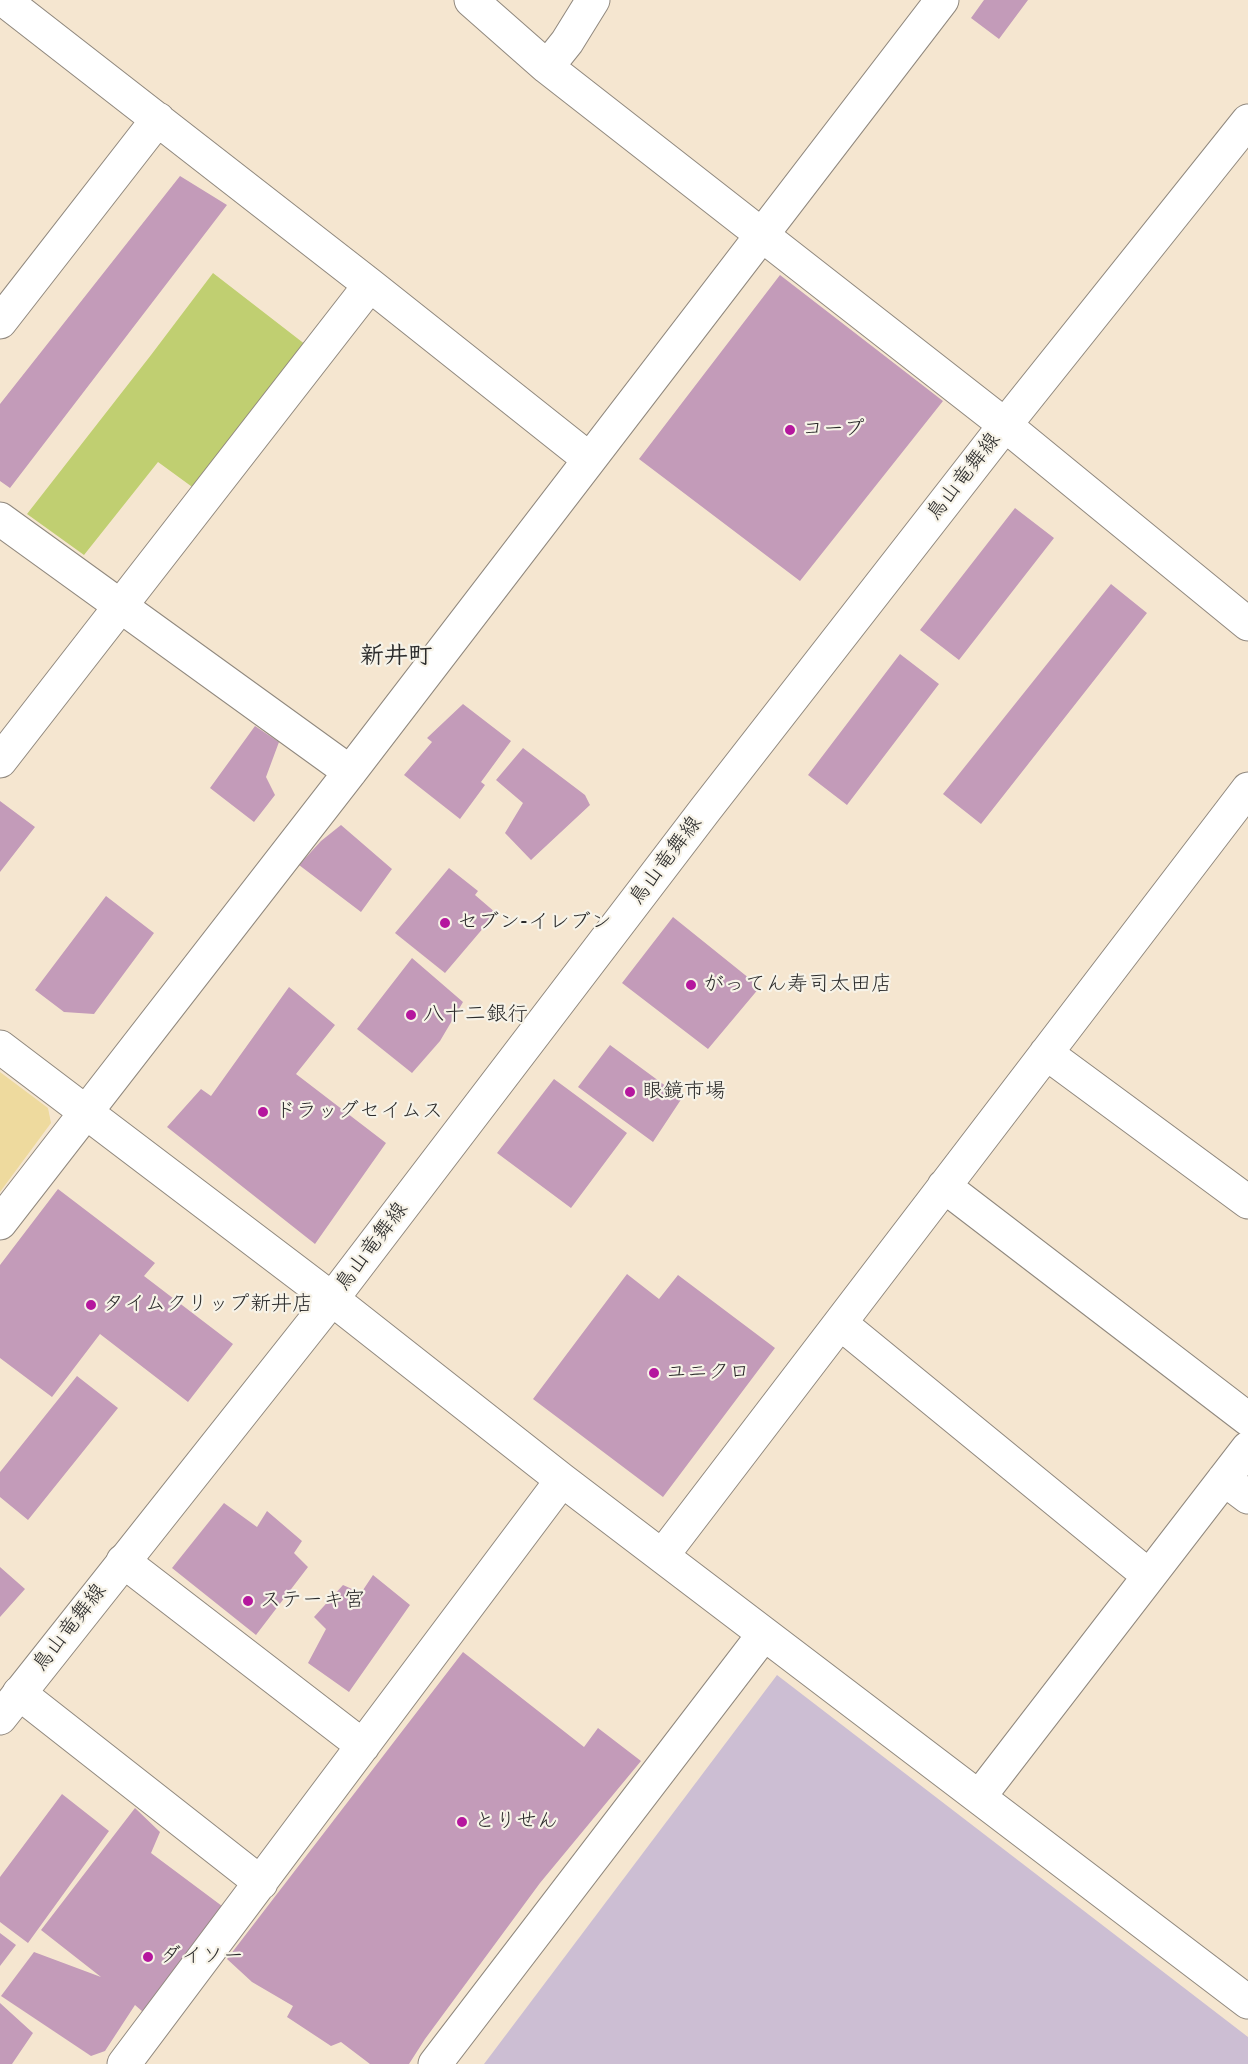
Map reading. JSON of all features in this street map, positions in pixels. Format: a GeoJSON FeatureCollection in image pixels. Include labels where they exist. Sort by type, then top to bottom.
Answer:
{"type":"FeatureCollection","features":[{"type":"Feature","properties":{"kind":"street"},"geometry":{"type":"LineString","coordinates":[[4,0],[158,118],[589,459]]}},
{"type":"Feature","properties":{"kind":"street"},"geometry":{"type":"LineString","coordinates":[[471,0],[547,67],[1005,425],[1248,624]]}},
{"type":"Feature","properties":{"kind":"street"},"geometry":{"type":"LineString","coordinates":[[547,67],[567,42],[593,0]]}},
{"type":"Feature","properties":{"kind":"street"},"geometry":{"type":"LineString","coordinates":[[0,1223],[350,772],[938,2]]}},
{"type":"Feature","properties":{"kind":"street"},"geometry":{"type":"LineString","coordinates":[[0,322],[158,118]]}},
{"type":"Feature","properties":{"kind":"street","name":"鳥山竜舞線"},"geometry":{"type":"LineString","coordinates":[[10,1705],[332,1299],[705,810],[1005,425],[1248,121]]}},
{"type":"Feature","properties":{"kind":"street"},"geometry":{"type":"LineString","coordinates":[[0,761],[370,285]]}},
{"type":"Feature","properties":{"kind":"street"},"geometry":{"type":"LineString","coordinates":[[0,519],[350,772]]}},
{"type":"Feature","properties":{"kind":"street"},"geometry":{"type":"LineString","coordinates":[[662,1556],[1248,789]]}},
{"type":"Feature","properties":{"kind":"street"},"geometry":{"type":"LineString","coordinates":[[0,1047],[332,1299],[562,1480],[1248,2002]]}},
{"type":"Feature","properties":{"kind":"street"},"geometry":{"type":"LineString","coordinates":[[1046,1053],[1248,1202]]}},
{"type":"Feature","properties":{"kind":"street"},"geometry":{"type":"LineString","coordinates":[[944,1186],[1248,1419]]}},
{"type":"Feature","properties":{"kind":"street"},"geometry":{"type":"LineString","coordinates":[[840,1323],[1149,1576]]}},
{"type":"Feature","properties":{"kind":"street"},"geometry":{"type":"LineString","coordinates":[[979,1797],[1149,1576],[1236,1488],[1248,1448]]}},
{"type":"Feature","properties":{"kind":"street"},"geometry":{"type":"LineString","coordinates":[[124,2064],[562,1480]]}},
{"type":"Feature","properties":{"kind":"street"},"geometry":{"type":"LineString","coordinates":[[123,1561],[363,1746]]}},
{"type":"Feature","properties":{"kind":"street"},"geometry":{"type":"LineString","coordinates":[[435,2064],[764,1634]]}},
{"type":"Feature","properties":{"kind":"street"},"geometry":{"type":"LineString","coordinates":[[10,1705],[261,1883]]}},
{"type":"Feature","properties":{"kind":"shaded area"},"geometry":{"type":"Polygon","coordinates":[[[777,1675],[1248,2037],[1248,2064],[484,2064],[777,1675]]]}},
{"type":"Feature","properties":{"kind":"green space"},"geometry":{"type":"Polygon","coordinates":[[[213,273],[306,345],[195,489],[158,462],[84,555],[27,514],[213,273]]]}},
{"type":"Feature","properties":{"kind":"sand"},"geometry":{"type":"Polygon","coordinates":[[[0,1072],[48,1108],[51,1123],[0,1192],[0,1072]]]}},
{"type":"Feature","properties":{"kind":"building"},"geometry":{"type":"Polygon","coordinates":[[[984,0],[1028,0],[999,39],[971,18],[984,0]]]}},
{"type":"Feature","properties":{"kind":"building"},"geometry":{"type":"Polygon","coordinates":[[[180,176],[227,205],[10,488],[0,481],[0,404],[180,176]]]}},
{"type":"Feature","properties":{"kind":"building","name":"コープ"},"geometry":{"type":"Polygon","coordinates":[[[780,275],[943,401],[800,581],[639,459],[780,275]]]}},
{"type":"Feature","properties":{"kind":"building"},"geometry":{"type":"Polygon","coordinates":[[[1015,508],[1054,538],[959,660],[920,630],[1015,508]]]}},
{"type":"Feature","properties":{"kind":"building"},"geometry":{"type":"Polygon","coordinates":[[[1111,584],[1147,613],[981,824],[943,794],[1111,584]]]}},
{"type":"Feature","properties":{"kind":"building"},"geometry":{"type":"Polygon","coordinates":[[[900,654],[939,684],[847,805],[808,775],[900,654]]]}},
{"type":"Feature","properties":{"kind":"building"},"geometry":{"type":"Polygon","coordinates":[[[463,704],[511,741],[481,782],[485,785],[460,819],[404,775],[432,742],[427,738],[463,704]]]}},
{"type":"Feature","properties":{"kind":"building"},"geometry":{"type":"Polygon","coordinates":[[[255,726],[279,742],[266,777],[275,795],[254,822],[210,788],[255,726]]]}},
{"type":"Feature","properties":{"kind":"building"},"geometry":{"type":"Polygon","coordinates":[[[523,748],[585,795],[590,805],[531,860],[505,833],[523,803],[496,780],[523,748]]]}},
{"type":"Feature","properties":{"kind":"building"},"geometry":{"type":"Polygon","coordinates":[[[0,801],[35,827],[0,872],[0,801]]]}},
{"type":"Feature","properties":{"kind":"building"},"geometry":{"type":"Polygon","coordinates":[[[341,825],[392,869],[361,912],[299,865],[321,841],[341,825]]]}},
{"type":"Feature","properties":{"kind":"building","name":"セブン-イレブン"},"geometry":{"type":"Polygon","coordinates":[[[449,868],[478,891],[475,895],[496,913],[445,973],[395,933],[449,868]]]}},
{"type":"Feature","properties":{"kind":"building"},"geometry":{"type":"Polygon","coordinates":[[[106,896],[154,933],[94,1014],[64,1012],[35,990],[106,896]]]}},
{"type":"Feature","properties":{"kind":"building","name":"がってん寿司太田店"},"geometry":{"type":"Polygon","coordinates":[[[673,917],[760,987],[708,1049],[622,983],[673,917]]]}},
{"type":"Feature","properties":{"kind":"building","name":"八十二銀行"},"geometry":{"type":"Polygon","coordinates":[[[412,958],[463,1002],[440,1041],[412,1073],[357,1029],[412,958]]]}},
{"type":"Feature","properties":{"kind":"building","name":"ドラッグセイムス"},"geometry":{"type":"Polygon","coordinates":[[[289,987],[335,1025],[296,1074],[386,1143],[315,1244],[167,1127],[201,1089],[211,1096],[289,987]]]}},
{"type":"Feature","properties":{"kind":"building","name":"眼鏡市場"},"geometry":{"type":"Polygon","coordinates":[[[610,1045],[682,1098],[653,1142],[578,1087],[610,1045]]]}},
{"type":"Feature","properties":{"kind":"building"},"geometry":{"type":"Polygon","coordinates":[[[554,1079],[627,1133],[571,1208],[497,1153],[554,1079]]]}},
{"type":"Feature","properties":{"kind":"building","name":"タイムクリップ新井店"},"geometry":{"type":"Polygon","coordinates":[[[58,1189],[155,1263],[144,1276],[233,1344],[188,1402],[100,1334],[52,1397],[0,1358],[0,1265],[58,1189]]]}},
{"type":"Feature","properties":{"kind":"building","name":"ユニクロ"},"geometry":{"type":"Polygon","coordinates":[[[627,1274],[659,1299],[678,1275],[775,1348],[663,1497],[533,1399],[627,1274]]]}},
{"type":"Feature","properties":{"kind":"building"},"geometry":{"type":"Polygon","coordinates":[[[77,1376],[118,1408],[28,1520],[0,1497],[0,1472],[77,1376]]]}},
{"type":"Feature","properties":{"kind":"building","name":"ステーキ宮"},"geometry":{"type":"Polygon","coordinates":[[[224,1503],[257,1527],[267,1511],[302,1541],[294,1553],[308,1567],[256,1635],[172,1568],[224,1503]]]}},
{"type":"Feature","properties":{"kind":"building"},"geometry":{"type":"Polygon","coordinates":[[[0,1567],[25,1589],[0,1617],[0,1567]]]}},
{"type":"Feature","properties":{"kind":"building"},"geometry":{"type":"Polygon","coordinates":[[[373,1575],[410,1605],[349,1692],[308,1663],[326,1629],[314,1617],[343,1585],[361,1593],[373,1575]]]}},
{"type":"Feature","properties":{"kind":"building","name":"とりせん"},"geometry":{"type":"Polygon","coordinates":[[[463,1652],[584,1747],[598,1728],[641,1761],[540,1883],[409,2064],[370,2064],[341,2042],[331,2046],[287,2017],[293,2006],[252,1982],[227,1959],[463,1652]]]}},
{"type":"Feature","properties":{"kind":"building"},"geometry":{"type":"Polygon","coordinates":[[[62,1794],[109,1831],[28,1943],[0,1922],[0,1877],[62,1794]]]}},
{"type":"Feature","properties":{"kind":"building"},"geometry":{"type":"Polygon","coordinates":[[[135,1808],[160,1832],[151,1853],[226,1909],[143,2012],[135,2005],[105,2051],[91,2056],[1,1996],[34,1952],[101,1977],[41,1930],[135,1808]]]}},
{"type":"Feature","properties":{"kind":"building"},"geometry":{"type":"Polygon","coordinates":[[[0,1933],[16,1945],[0,1966],[0,1933]]]}},
{"type":"Feature","properties":{"kind":"building"},"geometry":{"type":"Polygon","coordinates":[[[0,2003],[33,2033],[12,2064],[0,2064],[0,2003]]]}},
{"type":"Feature","properties":{"kind":"place","name":"コープ"},"geometry":{"type":"Point","coordinates":[790,430]}},
{"type":"Feature","properties":{"kind":"place","name":"セブン-イレブン"},"geometry":{"type":"Point","coordinates":[445,923]}},
{"type":"Feature","properties":{"kind":"place","name":"がってん寿司太田店"},"geometry":{"type":"Point","coordinates":[691,985]}},
{"type":"Feature","properties":{"kind":"place","name":"八十二銀行"},"geometry":{"type":"Point","coordinates":[411,1015]}},
{"type":"Feature","properties":{"kind":"place","name":"眼鏡市場"},"geometry":{"type":"Point","coordinates":[630,1092]}},
{"type":"Feature","properties":{"kind":"place","name":"ドラッグセイムス"},"geometry":{"type":"Point","coordinates":[263,1112]}},
{"type":"Feature","properties":{"kind":"place","name":"タイムクリップ新井店"},"geometry":{"type":"Point","coordinates":[91,1305]}},
{"type":"Feature","properties":{"kind":"place","name":"ユニクロ"},"geometry":{"type":"Point","coordinates":[654,1373]}},
{"type":"Feature","properties":{"kind":"place","name":"ステーキ宮"},"geometry":{"type":"Point","coordinates":[248,1601]}},
{"type":"Feature","properties":{"kind":"place","name":"とりせん"},"geometry":{"type":"Point","coordinates":[462,1822]}},
{"type":"Feature","properties":{"kind":"place","name":"ダイソー"},"geometry":{"type":"Point","coordinates":[148,1957]}},
{"type":"Feature","properties":{"kind":"district","name":"新井町"},"geometry":{"type":"Point","coordinates":[396,657]}}]}
